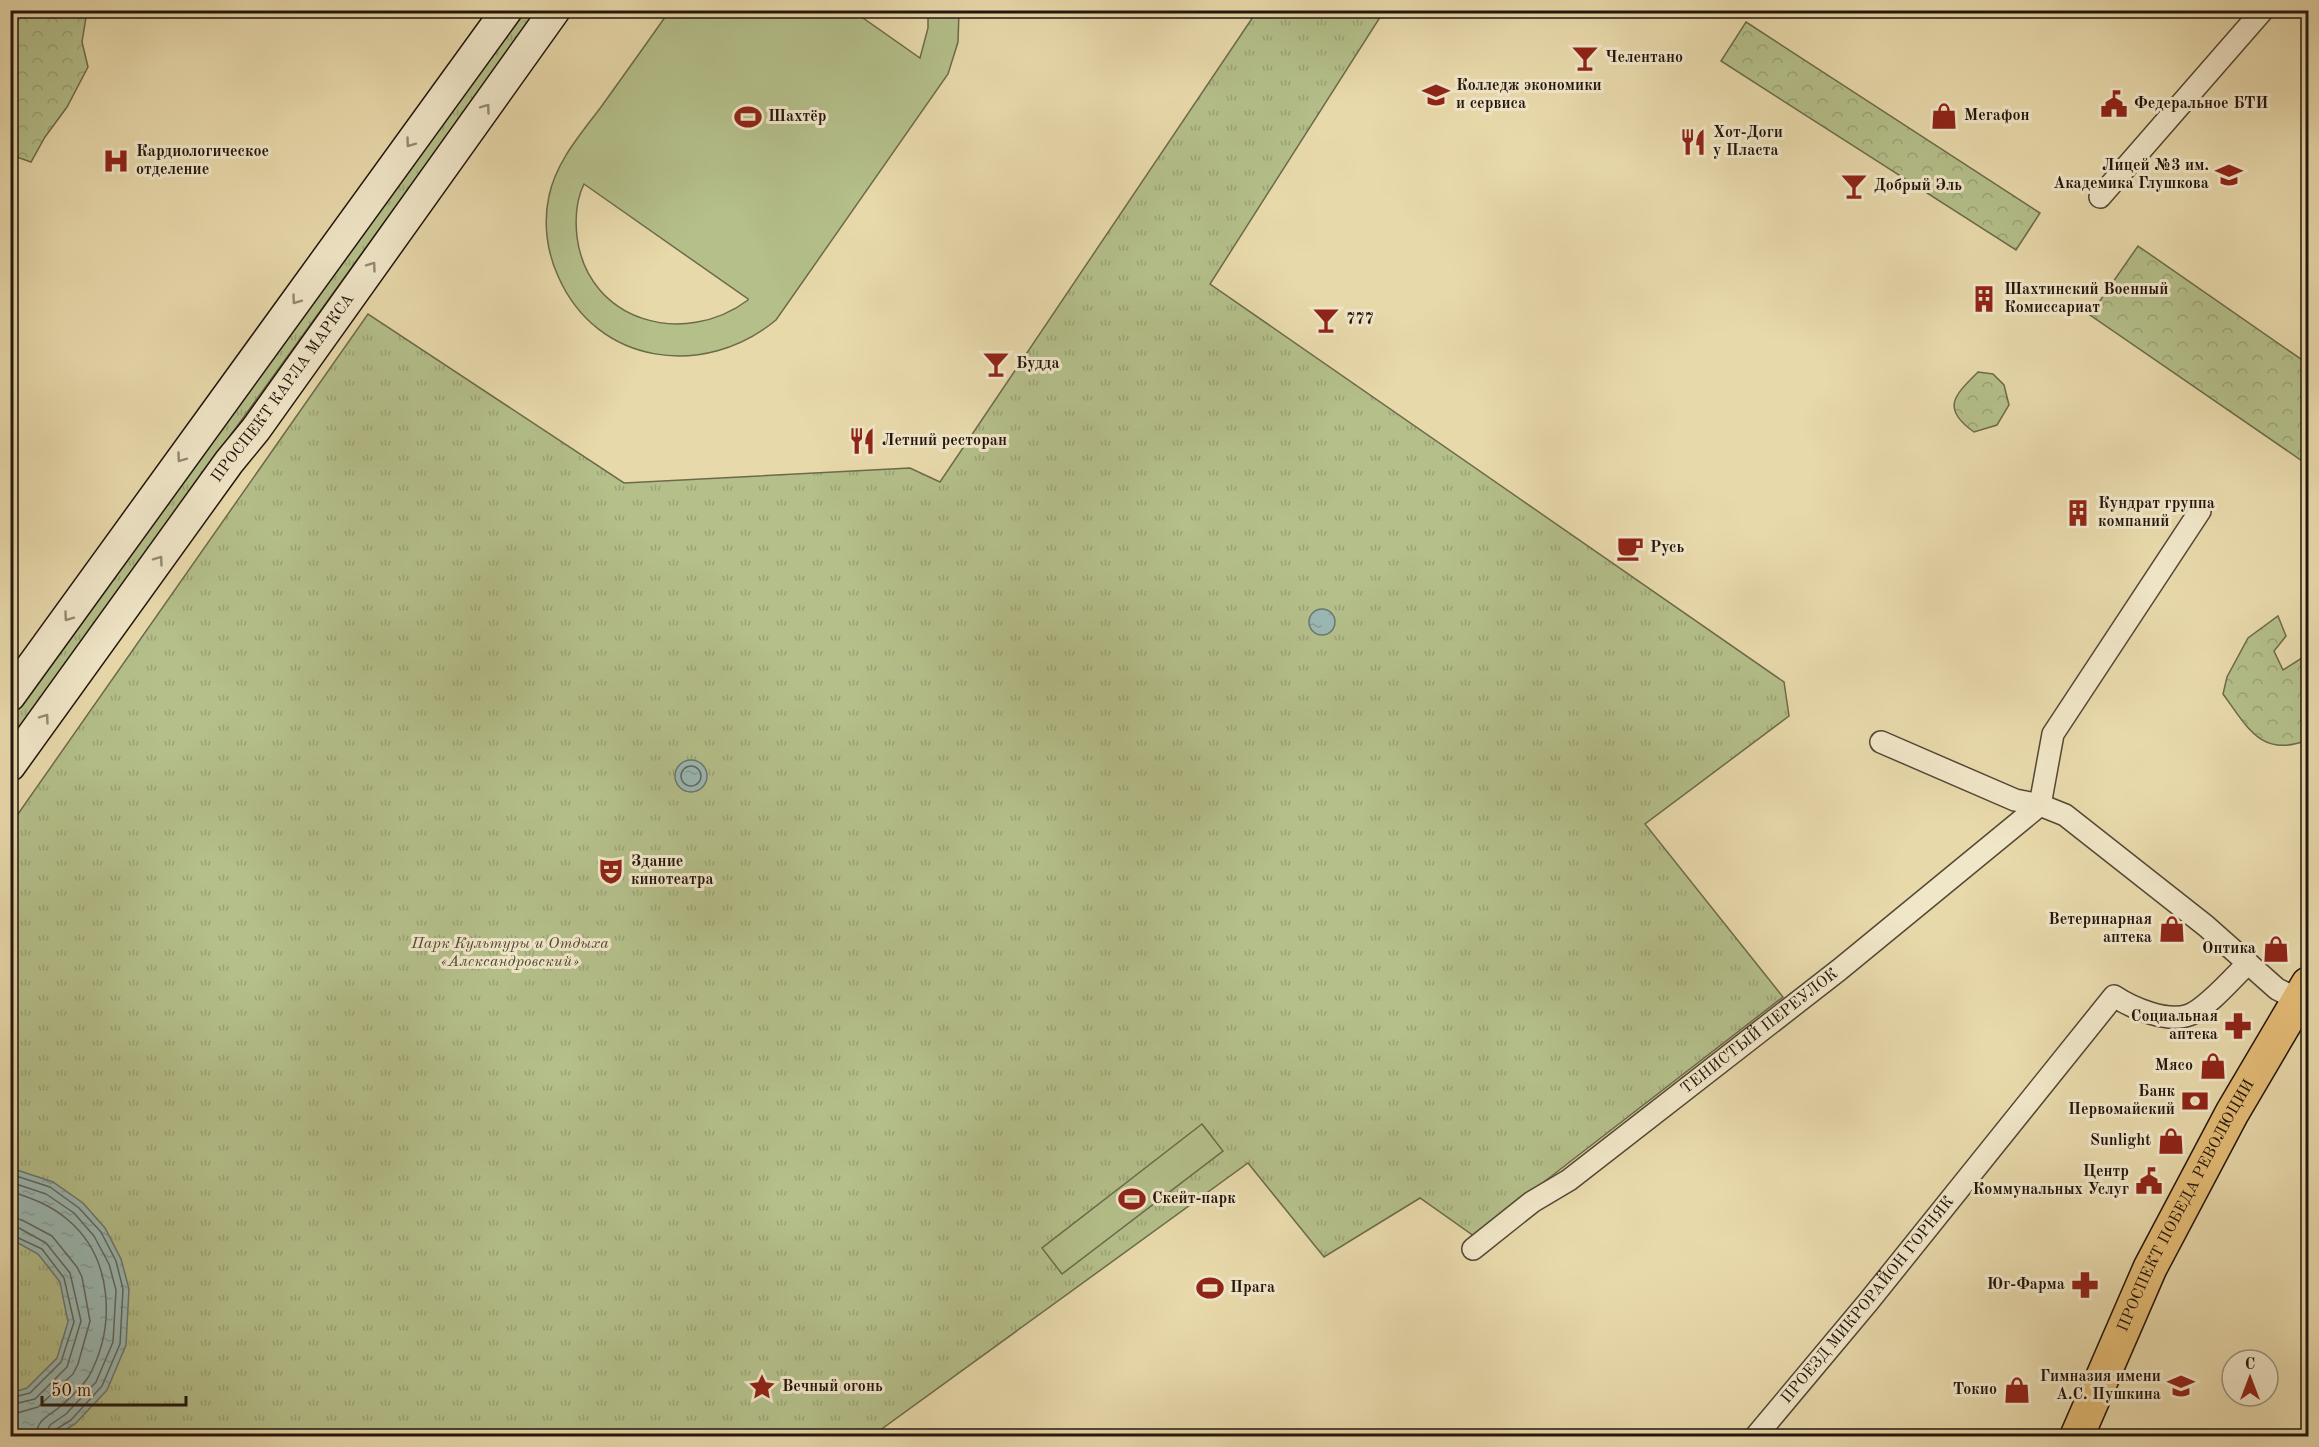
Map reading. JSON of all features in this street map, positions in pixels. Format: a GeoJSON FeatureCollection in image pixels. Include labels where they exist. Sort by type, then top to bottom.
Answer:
{"type":"FeatureCollection","features":[{"type":"Feature","properties":{"kind":"main road"},"geometry":{"type":"LineString","coordinates":[[10,696],[507,10]]}},
{"type":"Feature","properties":{"kind":"main road","name":"ПРОСПЕКТ КАРЛА МАРКСА"},"geometry":{"type":"LineString","coordinates":[[10,765],[229,462],[263,419],[555,10]]}},
{"type":"Feature","properties":{"kind":"main road","name":"ПРОСПЕКТ ПОБЕДА РЕВОЛЮЦИИ"},"geometry":{"type":"LineString","coordinates":[[2077,1437],[2150,1268],[2232,1113],[2304,992]]}},
{"type":"Feature","properties":{"kind":"street"},"geometry":{"type":"LineString","coordinates":[[2100,197],[2263,10]]}},
{"type":"Feature","properties":{"kind":"street"},"geometry":{"type":"LineString","coordinates":[[2040,805],[2053,734],[2200,511]]}},
{"type":"Feature","properties":{"kind":"street"},"geometry":{"type":"LineString","coordinates":[[1881,742],[2015,800],[2040,805],[2064,815],[2206,926],[2277,989],[2304,992]]}},
{"type":"Feature","properties":{"kind":"street","name":"ТЕНИСТЫЙ ПЕРЕУЛОК"},"geometry":{"type":"LineString","coordinates":[[1473,1249],[1532,1202],[1578,1173],[1790,1009],[2040,805]]}},
{"type":"Feature","properties":{"kind":"street","name":"ПРОЕЗД МИКРОРАЙОН ГОРНЯК"},"geometry":{"type":"LineString","coordinates":[[1756,1437],[1877,1292],[2114,996],[2155,1016],[2187,1016],[2201,1008],[2248,963]]}},
{"type":"Feature","properties":{"kind":"green space"},"geometry":{"type":"Polygon","coordinates":[[[11,10],[87,11],[82,42],[88,67],[67,107],[45,137],[31,162],[11,155],[11,10]]]}},
{"type":"Feature","properties":{"kind":"green space"},"geometry":{"type":"Polygon","coordinates":[[[670,10],[853,11],[920,58],[928,28],[928,11],[959,11],[958,42],[948,74],[776,320],[748,339],[717,351],[686,356],[655,354],[625,345],[599,329],[576,306],[558,276],[551,257],[546,227],[547,206],[552,184],[563,160],[670,10]],[[584,184],[578,203],[576,223],[577,237],[585,266],[599,289],[619,307],[643,318],[669,324],[696,322],[723,315],[748,299],[584,184]]]}},
{"type":"Feature","properties":{"kind":"green space"},"geometry":{"type":"Polygon","coordinates":[[[522,11],[537,11],[11,739],[11,719],[522,11]]]}},
{"type":"Feature","properties":{"kind":"green space","name":"Парк Культуры и Отдыха «Александровский»"},"geometry":{"type":"Polygon","coordinates":[[[1257,11],[1384,11],[1210,284],[1784,682],[1789,716],[1645,824],[1783,997],[1474,1236],[1420,1198],[1324,1257],[1248,1163],[872,1436],[11,1436],[11,824],[368,314],[624,483],[910,468],[940,482],[1257,11]]]}},
{"type":"Feature","properties":{"kind":"green space"},"geometry":{"type":"Polygon","coordinates":[[[1746,22],[2040,213],[2016,250],[1721,61],[1746,22]]]}},
{"type":"Feature","properties":{"kind":"green space"},"geometry":{"type":"Polygon","coordinates":[[[2138,246],[2308,364],[2308,465],[2090,315],[2138,246]]]}},
{"type":"Feature","properties":{"kind":"green space"},"geometry":{"type":"Polygon","coordinates":[[[1978,372],[1993,374],[2004,385],[2009,405],[1997,425],[1974,432],[1963,423],[1954,409],[1958,395],[1978,372]]]}},
{"type":"Feature","properties":{"kind":"green space"},"geometry":{"type":"Polygon","coordinates":[[[2278,616],[2286,636],[2274,651],[2283,670],[2302,658],[2308,649],[2308,740],[2292,745],[2278,745],[2257,736],[2248,728],[2223,694],[2227,677],[2248,638],[2278,616]]]}},
{"type":"Feature","properties":{"kind":"green space","name":"Скейт-парк"},"geometry":{"type":"Polygon","coordinates":[[[1202,1124],[1223,1151],[1062,1274],[1042,1248],[1202,1124]]]}},
{"type":"Feature","properties":{"kind":"water"},"geometry":{"type":"Polygon","coordinates":[[[1322,609],[1331,613],[1335,622],[1331,631],[1322,635],[1313,631],[1309,622],[1313,613],[1322,609]]]}},
{"type":"Feature","properties":{"kind":"water"},"geometry":{"type":"Polygon","coordinates":[[[691,760],[702,765],[707,776],[702,787],[691,792],[680,787],[675,776],[680,765],[691,760]]]}},
{"type":"Feature","properties":{"kind":"water"},"geometry":{"type":"Polygon","coordinates":[[[11,1168],[53,1182],[83,1203],[105,1228],[121,1259],[129,1289],[126,1345],[107,1390],[75,1424],[55,1436],[11,1436],[11,1393],[27,1388],[57,1358],[68,1322],[60,1282],[38,1254],[11,1239],[11,1168]]]}},
{"type":"Feature","properties":{"kind":"place","name":"Челентано"},"geometry":{"type":"Point","coordinates":[1585,58]}},
{"type":"Feature","properties":{"kind":"place","name":"Колледж экономики и сервиса"},"geometry":{"type":"Point","coordinates":[1436,95]}},
{"type":"Feature","properties":{"kind":"place","name":"Федеральное БТИ"},"geometry":{"type":"Point","coordinates":[2114,104]}},
{"type":"Feature","properties":{"kind":"place","name":"Мегафон"},"geometry":{"type":"Point","coordinates":[1944,116]}},
{"type":"Feature","properties":{"kind":"place","name":"Шахтёр"},"geometry":{"type":"Point","coordinates":[748,117]}},
{"type":"Feature","properties":{"kind":"place","name":"Хот-Доги у Пласта"},"geometry":{"type":"Point","coordinates":[1693,142]}},
{"type":"Feature","properties":{"kind":"place","name":"Кардиологическое отделение"},"geometry":{"type":"Point","coordinates":[116,161]}},
{"type":"Feature","properties":{"kind":"place","name":"Лицей №3 им. Академика Глушкова"},"geometry":{"type":"Point","coordinates":[2229,175]}},
{"type":"Feature","properties":{"kind":"place","name":"Добрый Эль"},"geometry":{"type":"Point","coordinates":[1854,186]}},
{"type":"Feature","properties":{"kind":"place","name":"Шахтинский Военный Комиссариат"},"geometry":{"type":"Point","coordinates":[1984,299]}},
{"type":"Feature","properties":{"kind":"place","name":"777"},"geometry":{"type":"Point","coordinates":[1326,320]}},
{"type":"Feature","properties":{"kind":"place","name":"Будда"},"geometry":{"type":"Point","coordinates":[996,364]}},
{"type":"Feature","properties":{"kind":"place","name":"Летний ресторан"},"geometry":{"type":"Point","coordinates":[862,441]}},
{"type":"Feature","properties":{"kind":"place","name":"Кундрат группа компаний"},"geometry":{"type":"Point","coordinates":[2078,513]}},
{"type":"Feature","properties":{"kind":"place","name":"Русь"},"geometry":{"type":"Point","coordinates":[1630,548]}},
{"type":"Feature","properties":{"kind":"place","name":"Здание кинотеатра"},"geometry":{"type":"Point","coordinates":[611,871]}},
{"type":"Feature","properties":{"kind":"place","name":"Ветеринарная аптека"},"geometry":{"type":"Point","coordinates":[2172,929]}},
{"type":"Feature","properties":{"kind":"place","name":"Оптика"},"geometry":{"type":"Point","coordinates":[2276,949]}},
{"type":"Feature","properties":{"kind":"place","name":"Социальная аптека"},"geometry":{"type":"Point","coordinates":[2238,1026]}},
{"type":"Feature","properties":{"kind":"place","name":"Мясо"},"geometry":{"type":"Point","coordinates":[2213,1066]}},
{"type":"Feature","properties":{"kind":"place","name":"Банк Первомайский"},"geometry":{"type":"Point","coordinates":[2195,1101]}},
{"type":"Feature","properties":{"kind":"place","name":"Sunlight"},"geometry":{"type":"Point","coordinates":[2171,1141]}},
{"type":"Feature","properties":{"kind":"place","name":"Центр Коммунальных Услуг"},"geometry":{"type":"Point","coordinates":[2149,1181]}},
{"type":"Feature","properties":{"kind":"place","name":"Скейт-парк"},"geometry":{"type":"Point","coordinates":[1132,1199]}},
{"type":"Feature","properties":{"kind":"place","name":"Юг-Фарма"},"geometry":{"type":"Point","coordinates":[2085,1285]}},
{"type":"Feature","properties":{"kind":"place","name":"Прага"},"geometry":{"type":"Point","coordinates":[1210,1288]}},
{"type":"Feature","properties":{"kind":"place","name":"Гимназия имени А.С. Пушкина"},"geometry":{"type":"Point","coordinates":[2181,1386]}},
{"type":"Feature","properties":{"kind":"place","name":"Вечный огонь"},"geometry":{"type":"Point","coordinates":[762,1387]}},
{"type":"Feature","properties":{"kind":"place","name":"Токио"},"geometry":{"type":"Point","coordinates":[2017,1390]}}]}
